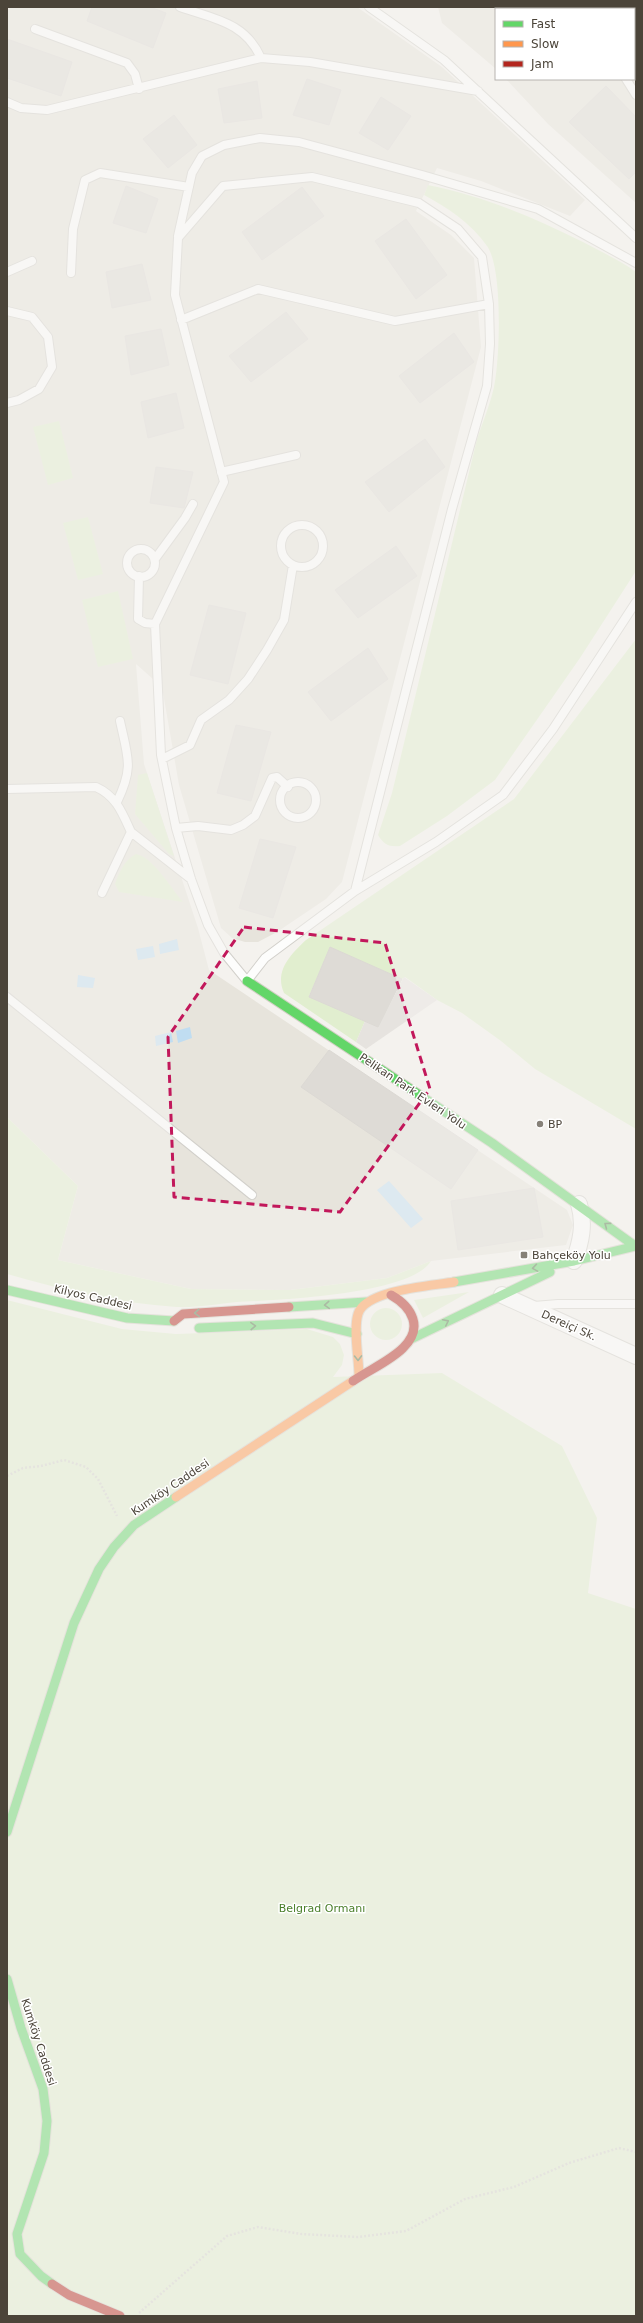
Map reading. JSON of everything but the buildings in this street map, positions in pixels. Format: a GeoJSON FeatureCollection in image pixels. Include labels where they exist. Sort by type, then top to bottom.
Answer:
{"type":"FeatureCollection","features":[{"type":"Feature","properties":{"kind":"street","name":"Pelikan Park Evleri Yolu"},"geometry":{"type":"LineString","coordinates":[[247,981],[371,1062],[579,1204],[635,1246]]}},
{"type":"Feature","properties":{"kind":"street"},"geometry":{"type":"LineString","coordinates":[[574,1262],[580,1245],[582,1226],[579,1204]]}},
{"type":"Feature","properties":{"kind":"street"},"geometry":{"type":"LineString","coordinates":[[359,1376],[358,1337],[355,1323],[359,1310],[366,1302],[377,1296],[391,1295],[506,1272],[574,1262],[635,1246]]}},
{"type":"Feature","properties":{"kind":"street","name":"Kumköy Caddesi"},"geometry":{"type":"LineString","coordinates":[[7,1832],[74,1623],[99,1569],[114,1547],[134,1525],[393,1353],[403,1348],[411,1339],[574,1262]]}},
{"type":"Feature","properties":{"kind":"street","name":"Kilyos Caddesi"},"geometry":{"type":"LineString","coordinates":[[7,1290],[127,1318],[174,1321]]}},
{"type":"Feature","properties":{"kind":"street"},"geometry":{"type":"LineString","coordinates":[[391,1295],[407,1306],[413,1316],[414,1329],[411,1339]]}},
{"type":"Feature","properties":{"kind":"street","name":"Dereiçi Sk."},"geometry":{"type":"LineString","coordinates":[[502,1295],[636,1356]]}},
{"type":"Feature","properties":{"kind":"street"},"geometry":{"type":"LineString","coordinates":[[366,1302],[183,1314],[174,1321],[187,1328],[313,1323],[358,1337],[366,1347]]}},
{"type":"Feature","properties":{"kind":"street"},"geometry":{"type":"LineString","coordinates":[[379,1354],[393,1353]]}},
{"type":"Feature","properties":{"kind":"street","name":"Kumköy Caddesi"},"geometry":{"type":"LineString","coordinates":[[7,1979],[21,2028],[43,2089],[46,2121],[44,2152],[17,2234],[14,2253],[41,2276],[69,2295],[120,2316]]}},
{"type":"Feature","properties":{"kind":"lane"},"geometry":{"type":"LineString","coordinates":[[180,7],[236,27],[255,44],[261,58]]}},
{"type":"Feature","properties":{"kind":"lane"},"geometry":{"type":"LineString","coordinates":[[369,7],[444,60],[636,238]]}},
{"type":"Feature","properties":{"kind":"lane"},"geometry":{"type":"LineString","coordinates":[[35,29],[127,64],[134,74],[139,89]]}},
{"type":"Feature","properties":{"kind":"lane"},"geometry":{"type":"LineString","coordinates":[[7,102],[21,108],[47,110],[139,89],[261,58],[310,62],[478,91]]}},
{"type":"Feature","properties":{"kind":"lane"},"geometry":{"type":"LineString","coordinates":[[627,80],[636,95]]}},
{"type":"Feature","properties":{"kind":"lane"},"geometry":{"type":"LineString","coordinates":[[636,264],[538,210],[422,175],[299,142],[260,138],[224,145],[202,156],[192,173],[178,238],[174,295],[224,482],[155,624],[162,759],[176,828],[191,879],[208,925],[224,953],[247,981],[265,958],[355,891],[436,842],[503,795],[553,729],[636,602]]}},
{"type":"Feature","properties":{"kind":"lane"},"geometry":{"type":"LineString","coordinates":[[71,273],[74,229],[85,180],[100,172],[189,187]]}},
{"type":"Feature","properties":{"kind":"lane"},"geometry":{"type":"LineString","coordinates":[[178,238],[223,186],[312,177],[419,203],[458,229],[482,257],[489,304],[490,344],[487,386],[452,509],[355,891]]}},
{"type":"Feature","properties":{"kind":"lane"},"geometry":{"type":"LineString","coordinates":[[7,272],[32,261]]}},
{"type":"Feature","properties":{"kind":"lane"},"geometry":{"type":"LineString","coordinates":[[181,320],[258,289],[395,321],[489,304]]}},
{"type":"Feature","properties":{"kind":"lane"},"geometry":{"type":"LineString","coordinates":[[7,311],[32,317],[48,338],[52,367],[39,389],[7,403]]}},
{"type":"Feature","properties":{"kind":"lane"},"geometry":{"type":"LineString","coordinates":[[221,472],[296,454]]}},
{"type":"Feature","properties":{"kind":"lane"},"geometry":{"type":"LineString","coordinates":[[139,576],[152,572],[155,559],[185,518],[193,504]]}},
{"type":"Feature","properties":{"kind":"lane"},"geometry":{"type":"LineString","coordinates":[[294,526],[308,526],[314,529],[322,541],[321,554],[312,565],[306,568],[299,568],[292,565],[286,562],[282,556],[281,542],[283,535],[294,526]]}},
{"type":"Feature","properties":{"kind":"lane"},"geometry":{"type":"LineString","coordinates":[[139,576],[129,568],[128,559],[130,555],[137,550],[146,550],[155,559]]}},
{"type":"Feature","properties":{"kind":"lane"},"geometry":{"type":"LineString","coordinates":[[162,759],[190,745],[201,720],[229,700],[248,679],[284,620],[292,565]]}},
{"type":"Feature","properties":{"kind":"lane"},"geometry":{"type":"LineString","coordinates":[[139,576],[138,619],[145,623],[155,624]]}},
{"type":"Feature","properties":{"kind":"lane"},"geometry":{"type":"LineString","coordinates":[[117,802],[126,784],[130,764],[120,721]]}},
{"type":"Feature","properties":{"kind":"lane"},"geometry":{"type":"LineString","coordinates":[[176,828],[198,826],[231,830],[255,816],[272,778],[278,777],[288,787]]}},
{"type":"Feature","properties":{"kind":"lane"},"geometry":{"type":"LineString","coordinates":[[298,782],[304,783],[313,790],[316,801],[315,807],[307,816],[296,818],[290,816],[282,808],[281,796],[288,787],[298,782]]}},
{"type":"Feature","properties":{"kind":"lane"},"geometry":{"type":"LineString","coordinates":[[7,789],[96,787],[107,792],[117,802],[130,832],[191,879]]}},
{"type":"Feature","properties":{"kind":"lane"},"geometry":{"type":"LineString","coordinates":[[102,893],[130,832]]}},
{"type":"Feature","properties":{"kind":"lane"},"geometry":{"type":"LineString","coordinates":[[7,997],[252,1195]]}},
{"type":"Feature","properties":{"kind":"lane"},"geometry":{"type":"LineString","coordinates":[[527,1306],[558,1304],[636,1304]]}},
{"type":"Feature","properties":{"kind":"path"},"geometry":{"type":"LineString","coordinates":[[7,1476],[23,1468],[41,1466],[64,1460],[86,1467],[98,1479],[118,1518],[134,1525]]}},
{"type":"Feature","properties":{"kind":"path"},"geometry":{"type":"LineString","coordinates":[[136,2316],[227,2236],[258,2227],[302,2234],[358,2236],[406,2230],[465,2199],[514,2187],[569,2163],[619,2148],[636,2152]]}},
{"type":"Feature","properties":{"kind":"highlighted area"},"geometry":{"type":"Polygon","coordinates":[[[244,927],[385,943],[430,1089],[340,1212],[174,1197],[168,1037],[244,927]]]}},
{"type":"Feature","properties":{"kind":"shaded area"},"geometry":{"type":"Polygon","coordinates":[[[7,7],[357,7],[442,67],[585,200],[570,216],[481,181],[437,168],[416,211],[451,235],[474,258],[481,347],[342,882],[326,899],[277,932],[258,942],[245,942],[232,938],[221,928],[179,785],[162,687],[136,664],[144,764],[198,928],[209,970],[567,1210],[573,1225],[566,1245],[431,1261],[387,1278],[290,1290],[191,1289],[58,1260],[78,1186],[7,1117],[7,7]]]}},
{"type":"Feature","properties":{"kind":"shaded area"},"geometry":{"type":"Polygon","coordinates":[[[438,7],[636,7],[636,203],[548,124],[507,80],[635,80],[635,8],[495,8],[495,68],[442,23],[438,7]]]}},
{"type":"Feature","properties":{"kind":"shaded area"},"geometry":{"type":"Polygon","coordinates":[[[404,977],[437,1000],[366,1049],[356,1042],[365,1021],[378,1027],[404,977]]]}},
{"type":"Feature","properties":{"kind":"green space"},"geometry":{"type":"Polygon","coordinates":[[[428,185],[468,195],[507,208],[583,242],[636,272],[636,571],[580,658],[495,780],[447,816],[400,846],[393,846],[387,845],[378,835],[392,793],[477,439],[494,387],[498,356],[498,293],[496,273],[492,257],[487,246],[474,230],[442,205],[424,195],[428,185]]]}},
{"type":"Feature","properties":{"kind":"green space"},"geometry":{"type":"Polygon","coordinates":[[[59,421],[73,478],[48,485],[33,427],[59,421]]]}},
{"type":"Feature","properties":{"kind":"green space"},"geometry":{"type":"Polygon","coordinates":[[[88,517],[103,574],[78,580],[63,523],[88,517]]]}},
{"type":"Feature","properties":{"kind":"green space"},"geometry":{"type":"Polygon","coordinates":[[[118,591],[133,659],[98,667],[82,600],[118,591]]]}},
{"type":"Feature","properties":{"kind":"green space"},"geometry":{"type":"Polygon","coordinates":[[[636,639],[636,1129],[535,1069],[501,1041],[462,1013],[437,1000],[405,977],[402,979],[330,948],[309,996],[365,1021],[356,1042],[284,993],[281,985],[283,970],[290,957],[306,940],[514,799],[636,639]]]}},
{"type":"Feature","properties":{"kind":"green space"},"geometry":{"type":"Polygon","coordinates":[[[147,773],[174,856],[169,854],[135,814],[138,775],[147,773]]]}},
{"type":"Feature","properties":{"kind":"green space"},"geometry":{"type":"Polygon","coordinates":[[[136,854],[142,856],[155,867],[183,902],[119,892],[115,884],[122,867],[136,854]]]}},
{"type":"Feature","properties":{"kind":"green space"},"geometry":{"type":"Polygon","coordinates":[[[7,1117],[78,1186],[58,1260],[191,1289],[290,1290],[387,1278],[431,1261],[419,1272],[398,1281],[341,1294],[191,1307],[154,1305],[112,1299],[48,1285],[7,1274],[7,1117]]]}},
{"type":"Feature","properties":{"kind":"green space"},"geometry":{"type":"Polygon","coordinates":[[[469,1292],[423,1318],[414,1300],[469,1292]]]}},
{"type":"Feature","properties":{"kind":"green space","name":"Belgrad Ormanı"},"geometry":{"type":"Polygon","coordinates":[[[7,1300],[122,1329],[176,1334],[307,1329],[333,1337],[340,1344],[344,1355],[342,1365],[333,1377],[442,1373],[562,1446],[597,1518],[588,1593],[636,1609],[636,2316],[7,2316],[7,1300]]]}},
{"type":"Feature","properties":{"kind":"green space"},"geometry":{"type":"Polygon","coordinates":[[[386,1308],[392,1309],[399,1315],[402,1324],[401,1330],[395,1337],[386,1340],[380,1339],[373,1333],[370,1324],[371,1318],[377,1311],[386,1308]]]}},
{"type":"Feature","properties":{"kind":"water"},"geometry":{"type":"Polygon","coordinates":[[[177,939],[179,950],[160,954],[159,944],[177,939]]]}},
{"type":"Feature","properties":{"kind":"water"},"geometry":{"type":"Polygon","coordinates":[[[153,946],[155,957],[138,960],[136,949],[153,946]]]}},
{"type":"Feature","properties":{"kind":"water"},"geometry":{"type":"Polygon","coordinates":[[[78,975],[95,978],[93,988],[77,987],[78,975]]]}},
{"type":"Feature","properties":{"kind":"water"},"geometry":{"type":"Polygon","coordinates":[[[190,1027],[192,1038],[178,1043],[176,1031],[190,1027]]]}},
{"type":"Feature","properties":{"kind":"water"},"geometry":{"type":"Polygon","coordinates":[[[171,1032],[173,1042],[156,1046],[155,1036],[171,1032]]]}},
{"type":"Feature","properties":{"kind":"water"},"geometry":{"type":"Polygon","coordinates":[[[389,1181],[423,1219],[411,1228],[377,1190],[389,1181]]]}},
{"type":"Feature","properties":{"kind":"traffic: fast"},"geometry":{"type":"LineString","coordinates":[[247,981],[492,1143],[635,1246]]}},
{"type":"Feature","properties":{"kind":"traffic: fast"},"geometry":{"type":"LineString","coordinates":[[454,1282],[574,1261],[636,1246]]}},
{"type":"Feature","properties":{"kind":"traffic: fast"},"geometry":{"type":"LineString","coordinates":[[411,1339],[550,1272]]}},
{"type":"Feature","properties":{"kind":"traffic: fast"},"geometry":{"type":"LineString","coordinates":[[7,1290],[127,1318],[174,1321]]}},
{"type":"Feature","properties":{"kind":"traffic: fast"},"geometry":{"type":"LineString","coordinates":[[289,1307],[366,1302]]}},
{"type":"Feature","properties":{"kind":"traffic: fast"},"geometry":{"type":"LineString","coordinates":[[199,1328],[313,1323],[357,1334]]}},
{"type":"Feature","properties":{"kind":"traffic: fast"},"geometry":{"type":"LineString","coordinates":[[7,1832],[74,1623],[99,1569],[114,1547],[134,1525],[176,1497]]}},
{"type":"Feature","properties":{"kind":"traffic: fast"},"geometry":{"type":"LineString","coordinates":[[7,1979],[21,2028],[43,2089],[47,2121],[44,2153],[17,2234],[20,2254],[41,2276],[52,2284]]}},
{"type":"Feature","properties":{"kind":"traffic: slow"},"geometry":{"type":"LineString","coordinates":[[359,1376],[356,1328],[358,1314],[363,1306],[373,1299],[400,1290],[454,1282]]}},
{"type":"Feature","properties":{"kind":"traffic: slow"},"geometry":{"type":"LineString","coordinates":[[176,1497],[353,1381]]}},
{"type":"Feature","properties":{"kind":"traffic: jam"},"geometry":{"type":"LineString","coordinates":[[353,1381],[398,1353],[413,1333],[413,1318],[410,1312],[391,1295]]}},
{"type":"Feature","properties":{"kind":"traffic: jam"},"geometry":{"type":"LineString","coordinates":[[174,1321],[183,1314],[289,1307]]}},
{"type":"Feature","properties":{"kind":"traffic: jam"},"geometry":{"type":"LineString","coordinates":[[52,2284],[69,2295],[120,2316]]}},
{"type":"Feature","properties":{"kind":"place","name":"BP"},"geometry":{"type":"Point","coordinates":[540,1124]}},
{"type":"Feature","properties":{"kind":"place","name":"Bahçeköy Yolu"},"geometry":{"type":"Point","coordinates":[524,1255]}}]}
